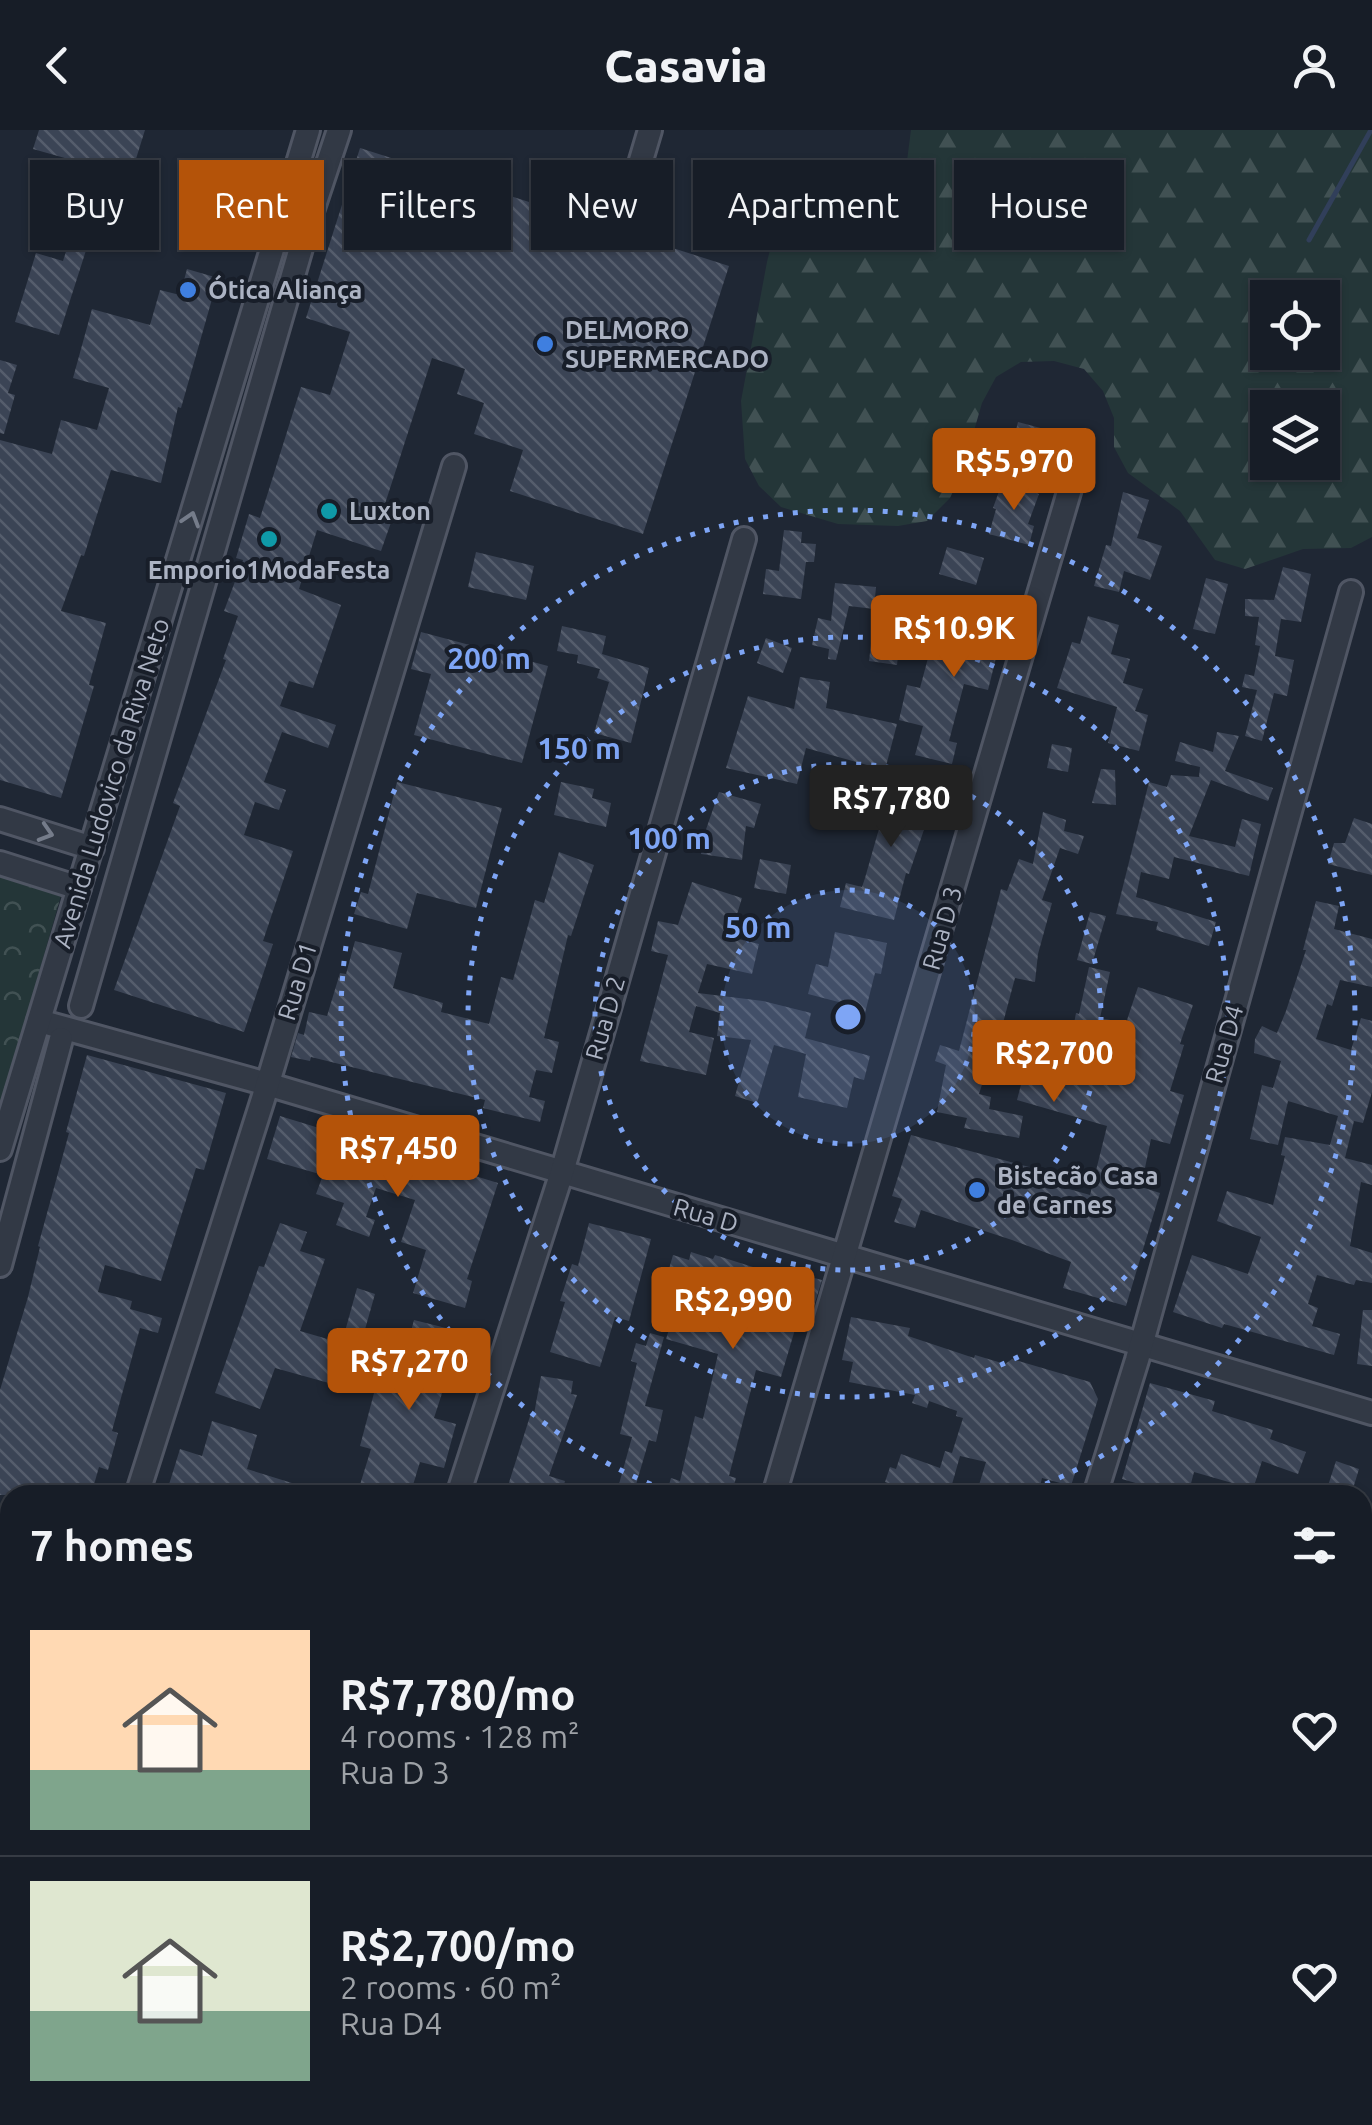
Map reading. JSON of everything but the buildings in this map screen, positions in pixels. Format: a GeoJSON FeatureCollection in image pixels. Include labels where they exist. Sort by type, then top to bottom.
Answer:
{"type":"FeatureCollection","features":[{"type":"Feature","properties":{"kind":"street","name":"Avenida Ludovico da Riva Neto"},"geometry":{"type":"LineString","coordinates":[[0,1149],[308,130]]}},
{"type":"Feature","properties":{"kind":"street"},"geometry":{"type":"LineString","coordinates":[[81,1006],[338,130]]}},
{"type":"Feature","properties":{"kind":"street"},"geometry":{"type":"LineString","coordinates":[[641,160],[650,130]]}},
{"type":"Feature","properties":{"kind":"street","name":"Rua D1"},"geometry":{"type":"LineString","coordinates":[[140,1485],[267,1084],[454,466]]}},
{"type":"Feature","properties":{"kind":"street","name":"Rua D 3"},"geometry":{"type":"LineString","coordinates":[[777,1485],[1074,475]]}},
{"type":"Feature","properties":{"kind":"street","name":"Rua D 2"},"geometry":{"type":"LineString","coordinates":[[461,1485],[562,1172],[744,539]]}},
{"type":"Feature","properties":{"kind":"street","name":"Rua D4"},"geometry":{"type":"LineString","coordinates":[[1098,1485],[1352,592]]}},
{"type":"Feature","properties":{"kind":"street"},"geometry":{"type":"LineString","coordinates":[[0,819],[92,848]]}},
{"type":"Feature","properties":{"kind":"street"},"geometry":{"type":"LineString","coordinates":[[0,863],[79,888]]}},
{"type":"Feature","properties":{"kind":"street","name":"Rua D"},"geometry":{"type":"LineString","coordinates":[[39,1021],[267,1084],[1372,1413]]}},
{"type":"Feature","properties":{"kind":"street"},"geometry":{"type":"LineString","coordinates":[[0,1265],[60,1039]]}},
{"type":"Feature","properties":{"kind":"green space"},"geometry":{"type":"Polygon","coordinates":[[[911,130],[1372,130],[1372,537],[1351,548],[1303,549],[1245,569],[1215,560],[1180,511],[1128,473],[1114,447],[1114,418],[1103,391],[1084,369],[1054,361],[1021,362],[996,377],[982,403],[962,472],[950,498],[927,521],[898,526],[838,524],[781,507],[759,486],[745,459],[741,401],[770,250],[934,250],[934,160],[907,160],[911,130]]]}},
{"type":"Feature","properties":{"kind":"green space"},"geometry":{"type":"Polygon","coordinates":[[[0,872],[62,892],[0,1109],[0,872]]]}},
{"type":"Feature","properties":{"kind":"waterway"},"geometry":{"type":"LineString","coordinates":[[1309,240],[1371,130]]}},
{"type":"Feature","properties":{"kind":"place","name":"Ótica Aliança"},"geometry":{"type":"Point","coordinates":[188,290]}},
{"type":"Feature","properties":{"kind":"place","name":"DELMORO SUPERMERCADO"},"geometry":{"type":"Point","coordinates":[545,344]}},
{"type":"Feature","properties":{"kind":"place","name":"Luxton"},"geometry":{"type":"Point","coordinates":[329,511]}},
{"type":"Feature","properties":{"kind":"place","name":"Emporio1ModaFesta"},"geometry":{"type":"Point","coordinates":[269,539]}},
{"type":"Feature","properties":{"kind":"place","name":"Bistecão Casa de Carnes"},"geometry":{"type":"Point","coordinates":[977,1190]}}]}
